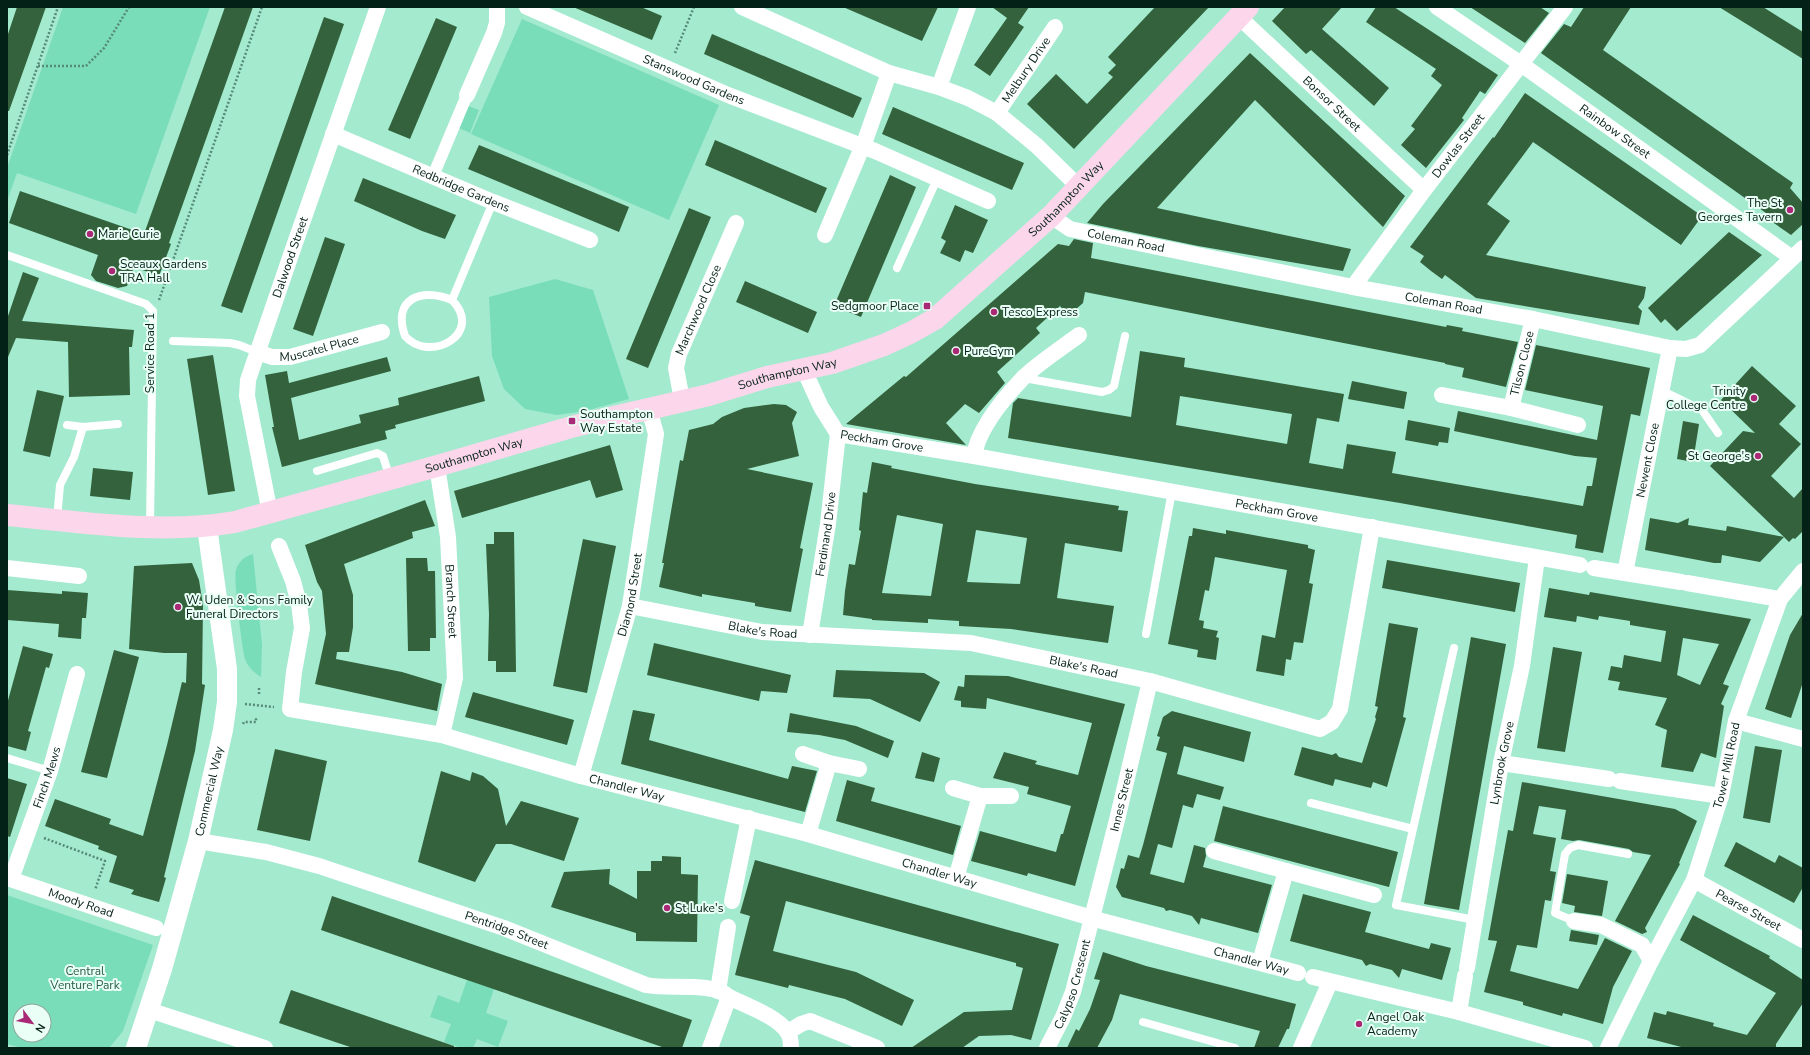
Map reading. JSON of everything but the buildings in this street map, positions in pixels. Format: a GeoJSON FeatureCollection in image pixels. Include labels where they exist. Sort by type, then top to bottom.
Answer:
{"type":"FeatureCollection","features":[{"type":"Feature","properties":{"kind":"main road","name":"Southampton Way"},"geometry":{"type":"LineString","coordinates":[[7,515],[117,526],[182,528],[207,527],[270,513],[576,426],[682,400],[709,396],[767,377],[832,363],[884,345],[935,319],[1051,216],[1244,12]]}},
{"type":"Feature","properties":{"kind":"street","name":"Dalwood Street"},"geometry":{"type":"LineString","coordinates":[[270,513],[247,396],[248,380],[378,7]]}},
{"type":"Feature","properties":{"kind":"street"},"geometry":{"type":"LineString","coordinates":[[433,176],[494,33],[497,23],[497,7]]}},
{"type":"Feature","properties":{"kind":"street","name":"Stanswood Gardens"},"geometry":{"type":"LineString","coordinates":[[527,7],[728,95],[862,146],[988,201]]}},
{"type":"Feature","properties":{"kind":"street"},"geometry":{"type":"LineString","coordinates":[[742,7],[889,73],[939,87],[968,98],[997,113],[1037,146],[1079,187]]}},
{"type":"Feature","properties":{"kind":"street"},"geometry":{"type":"LineString","coordinates":[[939,87],[968,7]]}},
{"type":"Feature","properties":{"kind":"street","name":"Rainbow Street"},"geometry":{"type":"LineString","coordinates":[[1437,7],[1798,253]]}},
{"type":"Feature","properties":{"kind":"street","name":"Dowlas Street"},"geometry":{"type":"LineString","coordinates":[[1354,287],[1424,190],[1565,7]]}},
{"type":"Feature","properties":{"kind":"street","name":"Bonsor Street"},"geometry":{"type":"LineString","coordinates":[[1244,12],[1424,190]]}},
{"type":"Feature","properties":{"kind":"street","name":"Melbury Drive"},"geometry":{"type":"LineString","coordinates":[[997,113],[1055,27]]}},
{"type":"Feature","properties":{"kind":"street"},"geometry":{"type":"LineString","coordinates":[[825,235],[862,146],[889,73]]}},
{"type":"Feature","properties":{"kind":"street","name":"Redbridge Gardens"},"geometry":{"type":"LineString","coordinates":[[333,134],[493,202],[590,240]]}},
{"type":"Feature","properties":{"kind":"street","name":"Coleman Road"},"geometry":{"type":"LineString","coordinates":[[1051,216],[1070,229],[1354,287],[1533,318],[1670,348],[1686,349],[1700,345],[1798,253]]}},
{"type":"Feature","properties":{"kind":"street","name":"Marchwood Close"},"geometry":{"type":"LineString","coordinates":[[682,400],[676,368],[679,354],[736,223]]}},
{"type":"Feature","properties":{"kind":"street","name":"Tilson Close"},"geometry":{"type":"LineString","coordinates":[[1511,408],[1533,318]]}},
{"type":"Feature","properties":{"kind":"street","name":"Muscatel Place"},"geometry":{"type":"LineString","coordinates":[[257,352],[272,357],[290,358],[382,332]]}},
{"type":"Feature","properties":{"kind":"street"},"geometry":{"type":"LineString","coordinates":[[974,456],[975,445],[991,416],[1023,377],[1079,335]]}},
{"type":"Feature","properties":{"kind":"street","name":"Newent Close"},"geometry":{"type":"LineString","coordinates":[[1625,573],[1670,348]]}},
{"type":"Feature","properties":{"kind":"street","name":"Peckham Grove"},"geometry":{"type":"LineString","coordinates":[[804,370],[821,406],[838,434],[974,456],[1625,573]]}},
{"type":"Feature","properties":{"kind":"street","name":"Tilson Close"},"geometry":{"type":"LineString","coordinates":[[1442,395],[1511,408],[1578,425]]}},
{"type":"Feature","properties":{"kind":"street","name":"Diamond Street"},"geometry":{"type":"LineString","coordinates":[[581,776],[630,606],[656,434],[649,409]]}},
{"type":"Feature","properties":{"kind":"street","name":"Ferdinand Drive"},"geometry":{"type":"LineString","coordinates":[[810,635],[828,524],[838,434]]}},
{"type":"Feature","properties":{"kind":"street","name":"Branch Street"},"geometry":{"type":"LineString","coordinates":[[437,466],[448,537],[455,678],[442,735]]}},
{"type":"Feature","properties":{"kind":"street","name":"Commercial Way"},"geometry":{"type":"LineString","coordinates":[[136,1048],[174,929],[198,841],[223,730],[228,685],[225,650],[207,527]]}},
{"type":"Feature","properties":{"kind":"street","name":"Blake's Road"},"geometry":{"type":"LineString","coordinates":[[630,606],[762,632],[972,643],[1150,681],[1320,729],[1332,722],[1340,709],[1372,527]]}},
{"type":"Feature","properties":{"kind":"street","name":"Chandler Way"},"geometry":{"type":"LineString","coordinates":[[279,546],[293,581],[299,604],[302,628],[294,672],[290,709],[442,735],[581,776],[808,834],[1092,918],[1298,973]]}},
{"type":"Feature","properties":{"kind":"street","name":"Lynbrook Grove"},"geometry":{"type":"LineString","coordinates":[[1459,1012],[1501,762],[1522,666],[1537,558]]}},
{"type":"Feature","properties":{"kind":"street"},"geometry":{"type":"LineString","coordinates":[[7,568],[80,576]]}},
{"type":"Feature","properties":{"kind":"street","name":"Tower Mill Road"},"geometry":{"type":"LineString","coordinates":[[1608,1048],[1651,961],[1694,880],[1721,796],[1736,721],[1780,599],[1803,571]]}},
{"type":"Feature","properties":{"kind":"street"},"geometry":{"type":"LineString","coordinates":[[1625,573],[1780,599]]}},
{"type":"Feature","properties":{"kind":"street","name":"Finch Mews"},"geometry":{"type":"LineString","coordinates":[[9,879],[24,845],[50,771],[76,674]]}},
{"type":"Feature","properties":{"kind":"street","name":"Innes Street"},"geometry":{"type":"LineString","coordinates":[[1092,918],[1150,681]]}},
{"type":"Feature","properties":{"kind":"street"},"geometry":{"type":"LineString","coordinates":[[1736,721],[1803,739]]}},
{"type":"Feature","properties":{"kind":"street"},"geometry":{"type":"LineString","coordinates":[[802,754],[829,763],[859,769]]}},
{"type":"Feature","properties":{"kind":"street"},"geometry":{"type":"LineString","coordinates":[[1501,762],[1721,796]]}},
{"type":"Feature","properties":{"kind":"street"},"geometry":{"type":"LineString","coordinates":[[808,834],[829,763]]}},
{"type":"Feature","properties":{"kind":"street"},"geometry":{"type":"LineString","coordinates":[[953,788],[980,796],[1011,796]]}},
{"type":"Feature","properties":{"kind":"street"},"geometry":{"type":"LineString","coordinates":[[956,878],[980,796]]}},
{"type":"Feature","properties":{"kind":"street"},"geometry":{"type":"LineString","coordinates":[[732,901],[749,818]]}},
{"type":"Feature","properties":{"kind":"street","name":"Pentridge Street"},"geometry":{"type":"LineString","coordinates":[[198,841],[266,852],[320,866],[504,928],[646,985],[715,989],[778,1023],[788,1032]]}},
{"type":"Feature","properties":{"kind":"street"},"geometry":{"type":"LineString","coordinates":[[1214,851],[1374,895]]}},
{"type":"Feature","properties":{"kind":"street"},"geometry":{"type":"LineString","coordinates":[[1260,962],[1286,871]]}},
{"type":"Feature","properties":{"kind":"street","name":"Moody Road"},"geometry":{"type":"LineString","coordinates":[[9,879],[156,928]]}},
{"type":"Feature","properties":{"kind":"street","name":"Pearse Street"},"geometry":{"type":"LineString","coordinates":[[1694,880],[1803,940]]}},
{"type":"Feature","properties":{"kind":"street","name":"Calypso Crescent"},"geometry":{"type":"LineString","coordinates":[[1047,1048],[1069,1003],[1092,918]]}},
{"type":"Feature","properties":{"kind":"street"},"geometry":{"type":"LineString","coordinates":[[1574,921],[1601,926],[1642,945],[1651,961]]}},
{"type":"Feature","properties":{"kind":"street"},"geometry":{"type":"LineString","coordinates":[[710,1048],[723,994],[728,927]]}},
{"type":"Feature","properties":{"kind":"street","name":"Chandler Way"},"geometry":{"type":"LineString","coordinates":[[1314,977],[1459,1012],[1577,1047]]}},
{"type":"Feature","properties":{"kind":"street"},"geometry":{"type":"LineString","coordinates":[[1301,1048],[1330,982]]}},
{"type":"Feature","properties":{"kind":"street"},"geometry":{"type":"LineString","coordinates":[[149,1010],[265,1048]]}},
{"type":"Feature","properties":{"kind":"street"},"geometry":{"type":"LineString","coordinates":[[791,1048],[788,1032],[801,1024],[810,1021],[817,1022],[877,1048]]}},
{"type":"Feature","properties":{"kind":"lane"},"geometry":{"type":"LineString","coordinates":[[896,268],[937,179]]}},
{"type":"Feature","properties":{"kind":"lane"},"geometry":{"type":"LineString","coordinates":[[452,300],[493,202]]}},
{"type":"Feature","properties":{"kind":"lane","name":"Service Road 1"},"geometry":{"type":"LineString","coordinates":[[7,255],[146,304],[153,311],[150,526]]}},
{"type":"Feature","properties":{"kind":"lane"},"geometry":{"type":"LineString","coordinates":[[433,294],[452,300],[461,313],[462,322],[460,331],[452,340],[442,344],[426,347],[416,345],[405,336],[401,316],[406,305],[412,298],[433,294]]}},
{"type":"Feature","properties":{"kind":"lane"},"geometry":{"type":"LineString","coordinates":[[1023,377],[1102,392],[1109,390],[1114,386],[1125,336]]}},
{"type":"Feature","properties":{"kind":"lane"},"geometry":{"type":"LineString","coordinates":[[173,340],[230,343],[257,352]]}},
{"type":"Feature","properties":{"kind":"lane"},"geometry":{"type":"LineString","coordinates":[[1661,390],[1702,410],[1718,433]]}},
{"type":"Feature","properties":{"kind":"lane"},"geometry":{"type":"LineString","coordinates":[[67,425],[83,427],[118,424]]}},
{"type":"Feature","properties":{"kind":"lane"},"geometry":{"type":"LineString","coordinates":[[57,520],[60,485],[74,457],[83,427]]}},
{"type":"Feature","properties":{"kind":"lane"},"geometry":{"type":"LineString","coordinates":[[317,471],[377,453],[383,456],[390,479]]}},
{"type":"Feature","properties":{"kind":"lane"},"geometry":{"type":"LineString","coordinates":[[1146,634],[1172,491]]}},
{"type":"Feature","properties":{"kind":"lane"},"geometry":{"type":"LineString","coordinates":[[1454,648],[1396,905],[1475,920]]}},
{"type":"Feature","properties":{"kind":"lane"},"geometry":{"type":"LineString","coordinates":[[7,758],[50,771]]}},
{"type":"Feature","properties":{"kind":"lane"},"geometry":{"type":"LineString","coordinates":[[1311,803],[1413,829]]}},
{"type":"Feature","properties":{"kind":"lane"},"geometry":{"type":"LineString","coordinates":[[1574,921],[1555,913],[1565,854],[1570,848],[1578,845],[1628,854]]}},
{"type":"Feature","properties":{"kind":"lane","name":"Chandler Way"},"geometry":{"type":"LineString","coordinates":[[1298,973],[1314,977]]}},
{"type":"Feature","properties":{"kind":"lane"},"geometry":{"type":"LineString","coordinates":[[1143,1022],[1219,1045],[1235,1048]]}},
{"type":"Feature","properties":{"kind":"path"},"geometry":{"type":"LineString","coordinates":[[7,155],[58,7]]}},
{"type":"Feature","properties":{"kind":"path"},"geometry":{"type":"LineString","coordinates":[[38,66],[86,66],[104,48],[129,7]]}},
{"type":"Feature","properties":{"kind":"path"},"geometry":{"type":"LineString","coordinates":[[153,311],[160,299],[262,7]]}},
{"type":"Feature","properties":{"kind":"path"},"geometry":{"type":"LineString","coordinates":[[668,68],[694,7]]}},
{"type":"Feature","properties":{"kind":"path"},"geometry":{"type":"LineString","coordinates":[[259,686],[259,694]]}},
{"type":"Feature","properties":{"kind":"path"},"geometry":{"type":"LineString","coordinates":[[244,722],[256,722],[256,717]]}},
{"type":"Feature","properties":{"kind":"path"},"geometry":{"type":"LineString","coordinates":[[24,845],[38,836],[105,860],[90,906]]}},
{"type":"Feature","properties":{"kind":"green space"},"geometry":{"type":"Polygon","coordinates":[[[63,7],[210,7],[136,214],[17,173],[7,201],[7,168],[63,7]]]}},
{"type":"Feature","properties":{"kind":"green space"},"geometry":{"type":"Polygon","coordinates":[[[522,19],[719,105],[669,220],[471,134],[522,19]]]}},
{"type":"Feature","properties":{"kind":"green space"},"geometry":{"type":"Polygon","coordinates":[[[468,106],[479,110],[470,133],[459,128],[468,106]]]}},
{"type":"Feature","properties":{"kind":"green space"},"geometry":{"type":"Polygon","coordinates":[[[555,279],[593,290],[629,399],[585,411],[557,415],[525,409],[504,389],[492,356],[489,297],[555,279]]]}},
{"type":"Feature","properties":{"kind":"green space"},"geometry":{"type":"Polygon","coordinates":[[[253,554],[262,645],[261,677],[251,669],[245,659],[240,628],[235,576],[238,564],[253,554]]]}},
{"type":"Feature","properties":{"kind":"green space","name":"Central Venture Park"},"geometry":{"type":"Polygon","coordinates":[[[7,895],[153,945],[123,1031],[109,1048],[21,1048],[7,1044],[7,895]]]}},
{"type":"Feature","properties":{"kind":"green space"},"geometry":{"type":"Polygon","coordinates":[[[467,980],[494,989],[486,1013],[508,1021],[498,1047],[477,1039],[473,1048],[461,1048],[444,1042],[451,1024],[430,1017],[438,995],[459,1003],[467,980]]]}},
{"type":"Feature","properties":{"kind":"place","name":"The St Georges Tavern"},"geometry":{"type":"Point","coordinates":[1790,210]}},
{"type":"Feature","properties":{"kind":"place","name":"Marie Curie"},"geometry":{"type":"Point","coordinates":[90,234]}},
{"type":"Feature","properties":{"kind":"place","name":"Sceaux Gardens TRA Hall"},"geometry":{"type":"Point","coordinates":[112,271]}},
{"type":"Feature","properties":{"kind":"place","name":"Sedgmoor Place"},"geometry":{"type":"Point","coordinates":[927,306]}},
{"type":"Feature","properties":{"kind":"place","name":"Tesco Express"},"geometry":{"type":"Point","coordinates":[994,312]}},
{"type":"Feature","properties":{"kind":"place","name":"PureGym"},"geometry":{"type":"Point","coordinates":[956,351]}},
{"type":"Feature","properties":{"kind":"place","name":"Trinity College Centre"},"geometry":{"type":"Point","coordinates":[1754,398]}},
{"type":"Feature","properties":{"kind":"place","name":"Southampton Way Estate"},"geometry":{"type":"Point","coordinates":[572,421]}},
{"type":"Feature","properties":{"kind":"place","name":"St George's"},"geometry":{"type":"Point","coordinates":[1758,456]}},
{"type":"Feature","properties":{"kind":"place","name":"W. Uden & Sons Family Funeral Directors"},"geometry":{"type":"Point","coordinates":[178,607]}},
{"type":"Feature","properties":{"kind":"place","name":"St Luke's"},"geometry":{"type":"Point","coordinates":[667,908]}},
{"type":"Feature","properties":{"kind":"place","name":"Angel Oak Academy"},"geometry":{"type":"Point","coordinates":[1359,1024]}}]}
